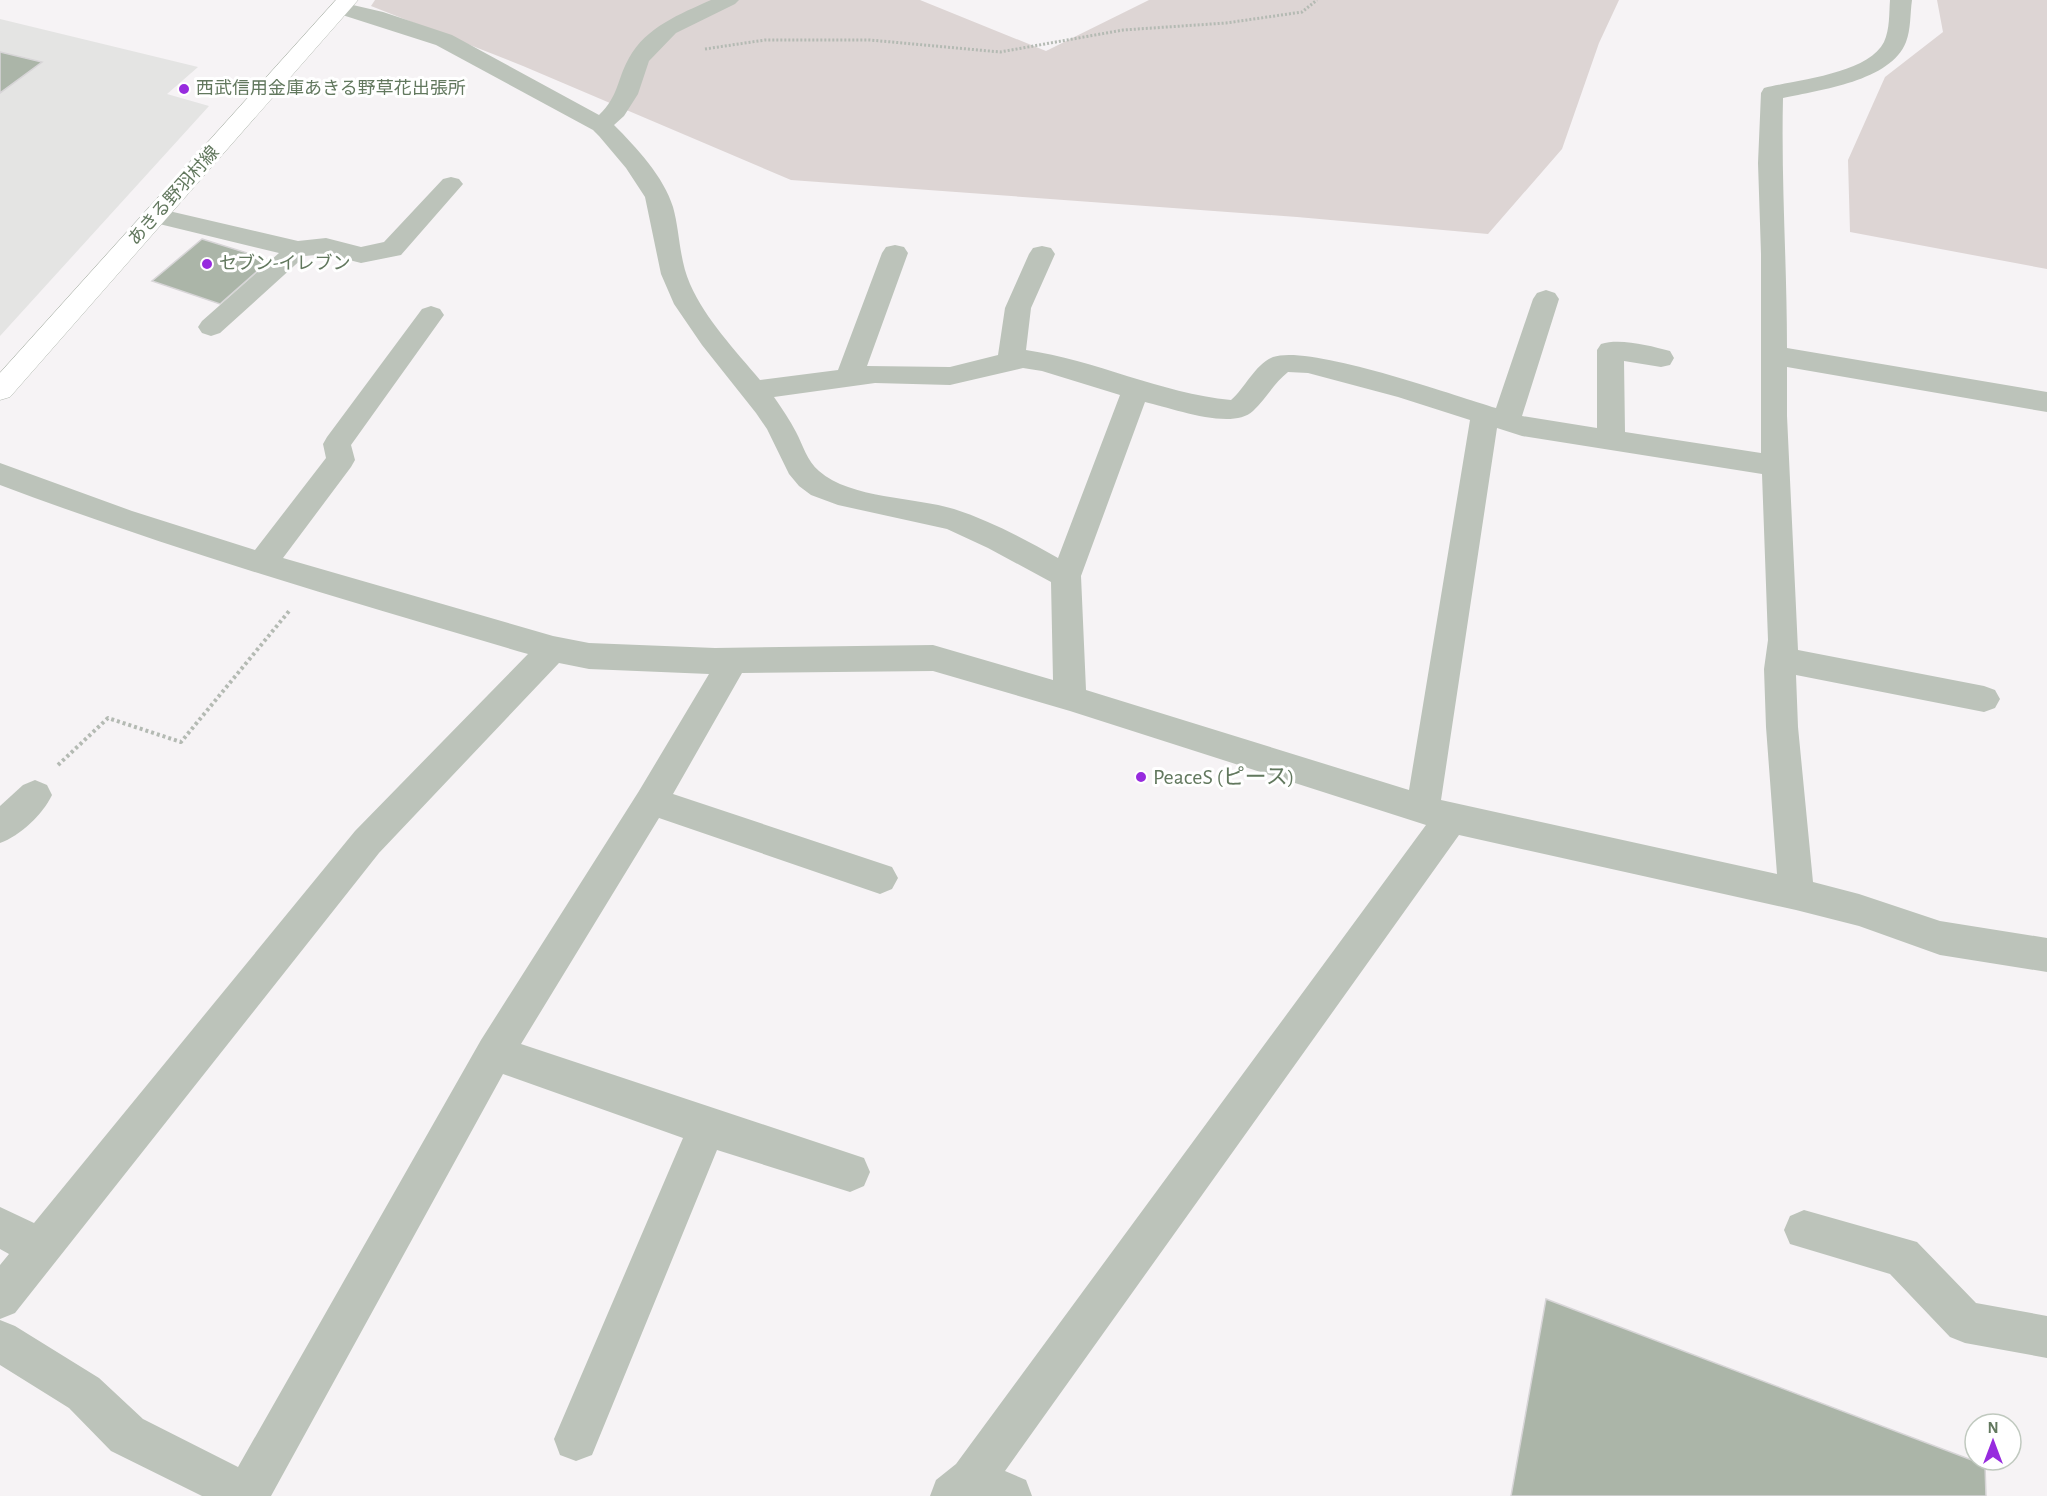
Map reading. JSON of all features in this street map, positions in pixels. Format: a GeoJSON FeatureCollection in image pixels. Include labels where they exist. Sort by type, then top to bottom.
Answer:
{"type":"FeatureCollection","features":[{"type":"Feature","properties":{"kind":"main road","name":"あきる野羽村線"},"geometry":{"type":"LineString","coordinates":[[0,390],[343,4]]}},
{"type":"Feature","properties":{"kind":"street"},"geometry":{"type":"LineString","coordinates":[[601,125],[616,111],[627,94],[639,59],[668,28],[729,0]]}},
{"type":"Feature","properties":{"kind":"street"},"geometry":{"type":"LineString","coordinates":[[1796,894],[1782,727],[1781,659],[1784,640],[1775,466],[1774,254],[1770,163],[1772,93],[1868,68],[1886,56],[1894,44],[1901,0]]}},
{"type":"Feature","properties":{"kind":"street"},"geometry":{"type":"LineString","coordinates":[[343,4],[444,40],[601,125],[612,134],[660,201],[669,256],[681,293],[715,345],[777,423],[803,472],[810,480],[840,495],[955,521],[1006,544],[1066,576]]}},
{"type":"Feature","properties":{"kind":"street"},"geometry":{"type":"LineString","coordinates":[[156,216],[298,249],[326,246],[361,255],[392,249],[451,184]]}},
{"type":"Feature","properties":{"kind":"street"},"geometry":{"type":"LineString","coordinates":[[211,327],[298,249]]}},
{"type":"Feature","properties":{"kind":"street"},"geometry":{"type":"LineString","coordinates":[[849,377],[895,253]]}},
{"type":"Feature","properties":{"kind":"street"},"geometry":{"type":"LineString","coordinates":[[1011,362],[1018,308],[1042,254]]}},
{"type":"Feature","properties":{"kind":"street"},"geometry":{"type":"LineString","coordinates":[[978,1491],[1437,814],[1496,418],[1546,299]]}},
{"type":"Feature","properties":{"kind":"street"},"geometry":{"type":"LineString","coordinates":[[262,563],[341,460],[337,444],[431,315]]}},
{"type":"Feature","properties":{"kind":"street"},"geometry":{"type":"LineString","coordinates":[[1611,440],[1610,351],[1661,358]]}},
{"type":"Feature","properties":{"kind":"street"},"geometry":{"type":"LineString","coordinates":[[1773,355],[2047,402]]}},
{"type":"Feature","properties":{"kind":"street"},"geometry":{"type":"LineString","coordinates":[[752,391],[875,374],[950,376],[1023,359],[1043,362],[1136,390],[1215,408],[1236,410],[1252,398],[1281,364],[1308,364],[1403,389],[1496,418],[1611,440],[1775,466]]}},
{"type":"Feature","properties":{"kind":"street"},"geometry":{"type":"LineString","coordinates":[[1070,698],[1066,576],[1136,390]]}},
{"type":"Feature","properties":{"kind":"street"},"geometry":{"type":"LineString","coordinates":[[0,474],[122,519],[315,580],[552,649],[589,656],[733,661],[933,658],[1070,698],[1437,814],[1796,894],[1859,910],[1940,938],[2047,955]]}},
{"type":"Feature","properties":{"kind":"street"},"geometry":{"type":"LineString","coordinates":[[0,1298],[367,842],[552,649]]}},
{"type":"Feature","properties":{"kind":"street"},"geometry":{"type":"LineString","coordinates":[[1781,659],[1984,699]]}},
{"type":"Feature","properties":{"kind":"street"},"geometry":{"type":"LineString","coordinates":[[0,1341],[84,1393],[126,1435],[247,1495],[494,1053],[651,801],[733,661]]}},
{"type":"Feature","properties":{"kind":"street"},"geometry":{"type":"LineString","coordinates":[[0,828],[35,795]]}},
{"type":"Feature","properties":{"kind":"street"},"geometry":{"type":"LineString","coordinates":[[651,801],[880,878]]}},
{"type":"Feature","properties":{"kind":"street"},"geometry":{"type":"LineString","coordinates":[[494,1053],[707,1127],[850,1172]]}},
{"type":"Feature","properties":{"kind":"street"},"geometry":{"type":"LineString","coordinates":[[576,1439],[707,1127]]}},
{"type":"Feature","properties":{"kind":"street"},"geometry":{"type":"LineString","coordinates":[[0,1227],[40,1248]]}},
{"type":"Feature","properties":{"kind":"street"},"geometry":{"type":"LineString","coordinates":[[1804,1230],[1902,1257],[1965,1322],[2047,1337]]}},
{"type":"Feature","properties":{"kind":"path"},"geometry":{"type":"LineString","coordinates":[[639,59],[765,40],[870,40],[1000,52],[1123,30],[1226,23],[1302,12],[1317,0]]}},
{"type":"Feature","properties":{"kind":"path"},"geometry":{"type":"LineString","coordinates":[[35,795],[29,792],[108,718],[182,742],[315,580]]}},
{"type":"Feature","properties":{"kind":"shaded area"},"geometry":{"type":"Polygon","coordinates":[[[375,0],[920,0],[1046,51],[1149,0],[1619,0],[1599,43],[1562,149],[1488,234],[1297,217],[791,180],[523,66],[371,6],[375,0]]]}},
{"type":"Feature","properties":{"kind":"shaded area"},"geometry":{"type":"Polygon","coordinates":[[[1937,0],[2047,0],[2047,269],[1850,232],[1848,160],[1885,77],[1943,32],[1937,0]]]}},
{"type":"Feature","properties":{"kind":"shaded area"},"geometry":{"type":"Polygon","coordinates":[[[0,19],[198,67],[167,94],[209,106],[0,336],[0,19]]]}},
{"type":"Feature","properties":{"kind":"building"},"geometry":{"type":"Polygon","coordinates":[[[0,52],[42,62],[0,93],[0,52]]]}},
{"type":"Feature","properties":{"kind":"building"},"geometry":{"type":"Polygon","coordinates":[[[202,239],[270,260],[220,304],[152,281],[202,239]]]}},
{"type":"Feature","properties":{"kind":"building"},"geometry":{"type":"Polygon","coordinates":[[[1546,1299],[1963,1457],[1963,1472],[1985,1472],[1986,1496],[1511,1496],[1546,1299]]]}},
{"type":"Feature","properties":{"kind":"place","name":"西武信用金庫あきる野草花出張所"},"geometry":{"type":"Point","coordinates":[184,89]}},
{"type":"Feature","properties":{"kind":"place","name":"セブン-イレブン"},"geometry":{"type":"Point","coordinates":[207,264]}},
{"type":"Feature","properties":{"kind":"place","name":"PeaceS (ピース)"},"geometry":{"type":"Point","coordinates":[1141,777]}}]}
